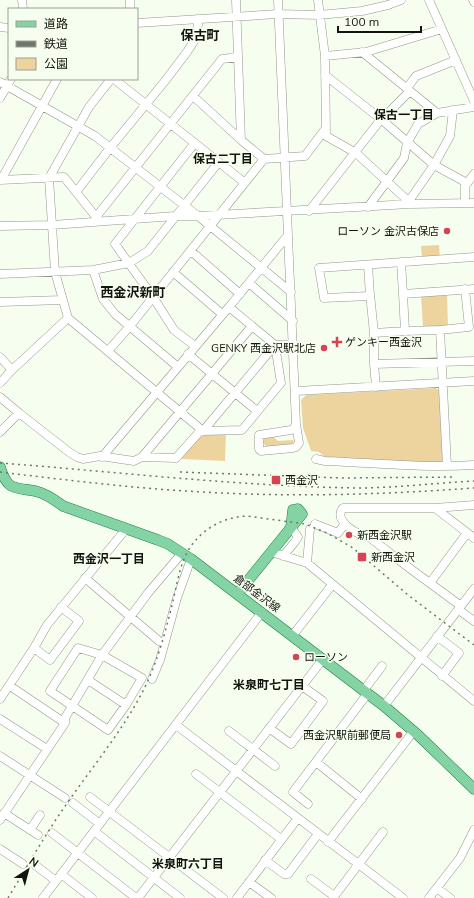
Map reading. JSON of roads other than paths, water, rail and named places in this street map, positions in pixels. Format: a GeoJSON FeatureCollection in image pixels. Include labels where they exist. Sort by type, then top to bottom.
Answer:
{"type":"FeatureCollection","features":[{"type":"Feature","properties":{"kind":"main road","name":"倉部金沢線"},"geometry":{"type":"LineString","coordinates":[[0,467],[4,479],[4,485],[21,490],[36,491],[63,506],[168,544],[191,559],[238,593],[384,706],[474,789]]}},
{"type":"Feature","properties":{"kind":"main road"},"geometry":{"type":"LineString","coordinates":[[238,593],[291,527]]}},
{"type":"Feature","properties":{"kind":"street"},"geometry":{"type":"LineString","coordinates":[[236,0],[241,140]]}},
{"type":"Feature","properties":{"kind":"street"},"geometry":{"type":"LineString","coordinates":[[278,0],[286,212],[296,391],[294,427],[299,443],[294,448],[263,452],[260,448],[261,438],[264,434],[288,434],[294,427]]}},
{"type":"Feature","properties":{"kind":"street"},"geometry":{"type":"LineString","coordinates":[[318,0],[325,56],[326,136],[356,153],[410,204]]}},
{"type":"Feature","properties":{"kind":"street"},"geometry":{"type":"LineString","coordinates":[[138,23],[278,14],[319,15],[362,11],[388,5],[401,0]]}},
{"type":"Feature","properties":{"kind":"street"},"geometry":{"type":"LineString","coordinates":[[429,0],[474,101]]}},
{"type":"Feature","properties":{"kind":"street"},"geometry":{"type":"LineString","coordinates":[[76,192],[194,41],[198,25],[197,19]]}},
{"type":"Feature","properties":{"kind":"street"},"geometry":{"type":"LineString","coordinates":[[325,56],[362,52],[442,29]]}},
{"type":"Feature","properties":{"kind":"street"},"geometry":{"type":"LineString","coordinates":[[362,52],[437,112]]}},
{"type":"Feature","properties":{"kind":"street"},"geometry":{"type":"LineString","coordinates":[[98,219],[135,167],[222,59],[238,57]]}},
{"type":"Feature","properties":{"kind":"street"},"geometry":{"type":"LineString","coordinates":[[309,211],[408,89],[416,76],[456,60]]}},
{"type":"Feature","properties":{"kind":"street"},"geometry":{"type":"LineString","coordinates":[[325,75],[382,120],[434,165],[467,183]]}},
{"type":"Feature","properties":{"kind":"street"},"geometry":{"type":"LineString","coordinates":[[0,180],[56,80]]}},
{"type":"Feature","properties":{"kind":"street"},"geometry":{"type":"LineString","coordinates":[[109,80],[89,107],[50,178],[55,272],[68,318],[202,431],[242,430],[281,383],[275,345],[229,307]]}},
{"type":"Feature","properties":{"kind":"street"},"geometry":{"type":"LineString","coordinates":[[115,80],[245,183]]}},
{"type":"Feature","properties":{"kind":"street"},"geometry":{"type":"LineString","coordinates":[[0,98],[6,82],[95,136],[198,216],[291,292]]}},
{"type":"Feature","properties":{"kind":"street"},"geometry":{"type":"LineString","coordinates":[[193,96],[264,159],[305,156],[326,128]]}},
{"type":"Feature","properties":{"kind":"street"},"geometry":{"type":"LineString","coordinates":[[368,207],[404,158],[407,143],[418,124],[437,112],[474,107]]}},
{"type":"Feature","properties":{"kind":"street"},"geometry":{"type":"LineString","coordinates":[[410,204],[411,198],[434,165],[450,136],[453,110]]}},
{"type":"Feature","properties":{"kind":"street"},"geometry":{"type":"LineString","coordinates":[[194,144],[115,244],[153,297],[174,330],[195,346]]}},
{"type":"Feature","properties":{"kind":"street"},"geometry":{"type":"LineString","coordinates":[[108,351],[191,251],[264,159]]}},
{"type":"Feature","properties":{"kind":"street"},"geometry":{"type":"LineString","coordinates":[[0,274],[93,270],[129,263],[148,252],[218,163]]}},
{"type":"Feature","properties":{"kind":"street"},"geometry":{"type":"LineString","coordinates":[[465,203],[465,186],[474,174]]}},
{"type":"Feature","properties":{"kind":"street"},"geometry":{"type":"LineString","coordinates":[[0,180],[64,177],[98,219]]}},
{"type":"Feature","properties":{"kind":"street"},"geometry":{"type":"LineString","coordinates":[[0,226],[52,225],[98,219],[134,220],[175,216],[309,211],[410,204],[474,203]]}},
{"type":"Feature","properties":{"kind":"street"},"geometry":{"type":"LineString","coordinates":[[102,457],[288,235]]}},
{"type":"Feature","properties":{"kind":"street"},"geometry":{"type":"LineString","coordinates":[[191,251],[240,294]]}},
{"type":"Feature","properties":{"kind":"street"},"geometry":{"type":"LineString","coordinates":[[370,294],[370,296],[324,298],[319,268],[474,257]]}},
{"type":"Feature","properties":{"kind":"street"},"geometry":{"type":"LineString","coordinates":[[400,262],[405,331]]}},
{"type":"Feature","properties":{"kind":"street"},"geometry":{"type":"LineString","coordinates":[[368,265],[374,333],[376,387]]}},
{"type":"Feature","properties":{"kind":"street"},"geometry":{"type":"LineString","coordinates":[[93,270],[102,299],[115,314],[178,367]]}},
{"type":"Feature","properties":{"kind":"street"},"geometry":{"type":"LineString","coordinates":[[173,272],[222,314]]}},
{"type":"Feature","properties":{"kind":"street"},"geometry":{"type":"LineString","coordinates":[[249,283],[293,321]]}},
{"type":"Feature","properties":{"kind":"street"},"geometry":{"type":"LineString","coordinates":[[374,333],[472,327],[470,289],[403,294]]}},
{"type":"Feature","properties":{"kind":"street"},"geometry":{"type":"LineString","coordinates":[[0,302],[62,300]]}},
{"type":"Feature","properties":{"kind":"street"},"geometry":{"type":"LineString","coordinates":[[0,383],[68,318]]}},
{"type":"Feature","properties":{"kind":"street"},"geometry":{"type":"LineString","coordinates":[[142,457],[252,326]]}},
{"type":"Feature","properties":{"kind":"street"},"geometry":{"type":"LineString","coordinates":[[440,330],[444,384],[447,466]]}},
{"type":"Feature","properties":{"kind":"street"},"geometry":{"type":"LineString","coordinates":[[0,397],[68,452],[77,457],[83,459],[100,456],[134,460],[142,457],[176,458],[202,431],[275,345],[294,344]]}},
{"type":"Feature","properties":{"kind":"street"},"geometry":{"type":"LineString","coordinates":[[188,354],[257,411]]}},
{"type":"Feature","properties":{"kind":"street"},"geometry":{"type":"LineString","coordinates":[[0,357],[12,370]]}},
{"type":"Feature","properties":{"kind":"street"},"geometry":{"type":"LineString","coordinates":[[374,364],[474,361]]}},
{"type":"Feature","properties":{"kind":"street"},"geometry":{"type":"LineString","coordinates":[[296,391],[444,384],[474,381]]}},
{"type":"Feature","properties":{"kind":"street"},"geometry":{"type":"LineString","coordinates":[[0,432],[19,412]]}},
{"type":"Feature","properties":{"kind":"street"},"geometry":{"type":"LineString","coordinates":[[316,459],[325,461],[414,466],[474,465]]}},
{"type":"Feature","properties":{"kind":"street"},"geometry":{"type":"LineString","coordinates":[[474,505],[435,508],[343,508],[340,516],[344,525],[365,537],[370,537],[430,583],[474,622]]}},
{"type":"Feature","properties":{"kind":"street"},"geometry":{"type":"LineString","coordinates":[[430,583],[471,535],[435,508]]}},
{"type":"Feature","properties":{"kind":"street"},"geometry":{"type":"LineString","coordinates":[[307,563],[312,526],[338,533],[344,525]]}},
{"type":"Feature","properties":{"kind":"street"},"geometry":{"type":"LineString","coordinates":[[283,556],[298,537],[291,527]]}},
{"type":"Feature","properties":{"kind":"street"},"geometry":{"type":"LineString","coordinates":[[0,699],[61,607],[126,529]]}},
{"type":"Feature","properties":{"kind":"street"},"geometry":{"type":"LineString","coordinates":[[271,552],[307,563],[420,658],[474,701]]}},
{"type":"Feature","properties":{"kind":"street"},"geometry":{"type":"LineString","coordinates":[[38,835],[2,815],[65,723],[65,718],[102,655],[130,616],[182,553]]}},
{"type":"Feature","properties":{"kind":"street"},"geometry":{"type":"LineString","coordinates":[[152,679],[160,660],[177,598],[191,559]]}},
{"type":"Feature","properties":{"kind":"street"},"geometry":{"type":"LineString","coordinates":[[85,578],[159,641]]}},
{"type":"Feature","properties":{"kind":"street"},"geometry":{"type":"LineString","coordinates":[[293,636],[332,585]]}},
{"type":"Feature","properties":{"kind":"street"},"geometry":{"type":"LineString","coordinates":[[384,706],[474,589]]}},
{"type":"Feature","properties":{"kind":"street"},"geometry":{"type":"LineString","coordinates":[[34,648],[50,660],[79,621],[61,607]]}},
{"type":"Feature","properties":{"kind":"street"},"geometry":{"type":"LineString","coordinates":[[44,897],[262,612]]}},
{"type":"Feature","properties":{"kind":"street"},"geometry":{"type":"LineString","coordinates":[[437,636],[459,653],[442,676]]}},
{"type":"Feature","properties":{"kind":"street"},"geometry":{"type":"LineString","coordinates":[[78,648],[102,655],[142,678],[126,705],[108,730],[50,691],[78,648]]}},
{"type":"Feature","properties":{"kind":"street"},"geometry":{"type":"LineString","coordinates":[[52,834],[137,898],[323,659]]}},
{"type":"Feature","properties":{"kind":"street"},"geometry":{"type":"LineString","coordinates":[[308,804],[293,792],[366,692],[382,666]]}},
{"type":"Feature","properties":{"kind":"street"},"geometry":{"type":"LineString","coordinates":[[88,680],[126,705]]}},
{"type":"Feature","properties":{"kind":"street"},"geometry":{"type":"LineString","coordinates":[[10,686],[65,723]]}},
{"type":"Feature","properties":{"kind":"street"},"geometry":{"type":"LineString","coordinates":[[269,728],[291,744],[323,701],[302,686]]}},
{"type":"Feature","properties":{"kind":"street"},"geometry":{"type":"LineString","coordinates":[[0,719],[47,750]]}},
{"type":"Feature","properties":{"kind":"street"},"geometry":{"type":"LineString","coordinates":[[176,725],[403,898]]}},
{"type":"Feature","properties":{"kind":"street"},"geometry":{"type":"LineString","coordinates":[[229,731],[275,766]]}},
{"type":"Feature","properties":{"kind":"street"},"geometry":{"type":"LineString","coordinates":[[328,842],[413,732]]}},
{"type":"Feature","properties":{"kind":"street"},"geometry":{"type":"LineString","coordinates":[[0,756],[65,798]]}},
{"type":"Feature","properties":{"kind":"street"},"geometry":{"type":"LineString","coordinates":[[316,762],[362,799]]}},
{"type":"Feature","properties":{"kind":"street"},"geometry":{"type":"LineString","coordinates":[[196,774],[281,839]]}},
{"type":"Feature","properties":{"kind":"street"},"geometry":{"type":"LineString","coordinates":[[90,797],[224,898]]}},
{"type":"Feature","properties":{"kind":"street"},"geometry":{"type":"LineString","coordinates":[[73,803],[100,824]]}},
{"type":"Feature","properties":{"kind":"street"},"geometry":{"type":"LineString","coordinates":[[30,830],[40,815]]}},
{"type":"Feature","properties":{"kind":"street"},"geometry":{"type":"LineString","coordinates":[[237,898],[298,818]]}},
{"type":"Feature","properties":{"kind":"street"},"geometry":{"type":"LineString","coordinates":[[429,898],[460,858],[474,830]]}},
{"type":"Feature","properties":{"kind":"street"},"geometry":{"type":"LineString","coordinates":[[94,832],[180,898]]}},
{"type":"Feature","properties":{"kind":"street"},"geometry":{"type":"LineString","coordinates":[[311,879],[333,897],[383,832]]}},
{"type":"Feature","properties":{"kind":"street"},"geometry":{"type":"LineString","coordinates":[[265,860],[284,874],[288,874],[318,834]]}},
{"type":"Feature","properties":{"kind":"street"},"geometry":{"type":"LineString","coordinates":[[0,849],[23,864]]}},
{"type":"Feature","properties":{"kind":"street"},"geometry":{"type":"LineString","coordinates":[[35,865],[59,877],[92,898]]}},
{"type":"Feature","properties":{"kind":"street"},"geometry":{"type":"LineString","coordinates":[[249,882],[271,898]]}},
{"type":"Feature","properties":{"kind":"street"},"geometry":{"type":"LineString","coordinates":[[437,888],[450,898]]}},
{"type":"Feature","properties":{"kind":"railway"},"geometry":{"type":"LineString","coordinates":[[0,463],[222,482],[311,487],[371,488],[474,481]]}},
{"type":"Feature","properties":{"kind":"railway"},"geometry":{"type":"LineString","coordinates":[[0,472],[83,482],[195,492],[254,494],[348,494],[474,488]]}},
{"type":"Feature","properties":{"kind":"railway"},"geometry":{"type":"LineString","coordinates":[[180,472],[342,478],[455,477]]}},
{"type":"Feature","properties":{"kind":"railway"},"geometry":{"type":"LineString","coordinates":[[8,898],[59,815],[115,737],[136,704],[150,677],[158,656],[168,623],[183,561],[194,542],[214,525],[230,519],[247,516],[305,524],[327,533],[353,548],[408,595],[474,645]]}},
{"type":"Feature","properties":{"kind":"place","name":"ローソン 金沢古保店"},"geometry":{"type":"Point","coordinates":[447,231]}},
{"type":"Feature","properties":{"kind":"place","name":"ゲンキー西金沢"},"geometry":{"type":"Point","coordinates":[337,342]}},
{"type":"Feature","properties":{"kind":"place","name":"GENKY 西金沢駅北店"},"geometry":{"type":"Point","coordinates":[324,348]}},
{"type":"Feature","properties":{"kind":"place","name":"西金沢"},"geometry":{"type":"Point","coordinates":[276,480]}},
{"type":"Feature","properties":{"kind":"place","name":"新西金沢駅"},"geometry":{"type":"Point","coordinates":[349,535]}},
{"type":"Feature","properties":{"kind":"place","name":"新西金沢"},"geometry":{"type":"Point","coordinates":[362,557]}},
{"type":"Feature","properties":{"kind":"place","name":"ローソン"},"geometry":{"type":"Point","coordinates":[296,657]}},
{"type":"Feature","properties":{"kind":"place","name":"西金沢駅前郵便局"},"geometry":{"type":"Point","coordinates":[399,735]}},
{"type":"Feature","properties":{"kind":"district","name":"保古町"},"geometry":{"type":"Point","coordinates":[200,35]}},
{"type":"Feature","properties":{"kind":"district","name":"保古一丁目"},"geometry":{"type":"Point","coordinates":[404,115]}},
{"type":"Feature","properties":{"kind":"district","name":"保古二丁目"},"geometry":{"type":"Point","coordinates":[223,159]}},
{"type":"Feature","properties":{"kind":"district","name":"西金沢新町"},"geometry":{"type":"Point","coordinates":[133,292]}},
{"type":"Feature","properties":{"kind":"district","name":"西金沢一丁目"},"geometry":{"type":"Point","coordinates":[109,559]}},
{"type":"Feature","properties":{"kind":"district","name":"米泉町七丁目"},"geometry":{"type":"Point","coordinates":[269,685]}},
{"type":"Feature","properties":{"kind":"district","name":"米泉町六丁目"},"geometry":{"type":"Point","coordinates":[188,864]}}]}
